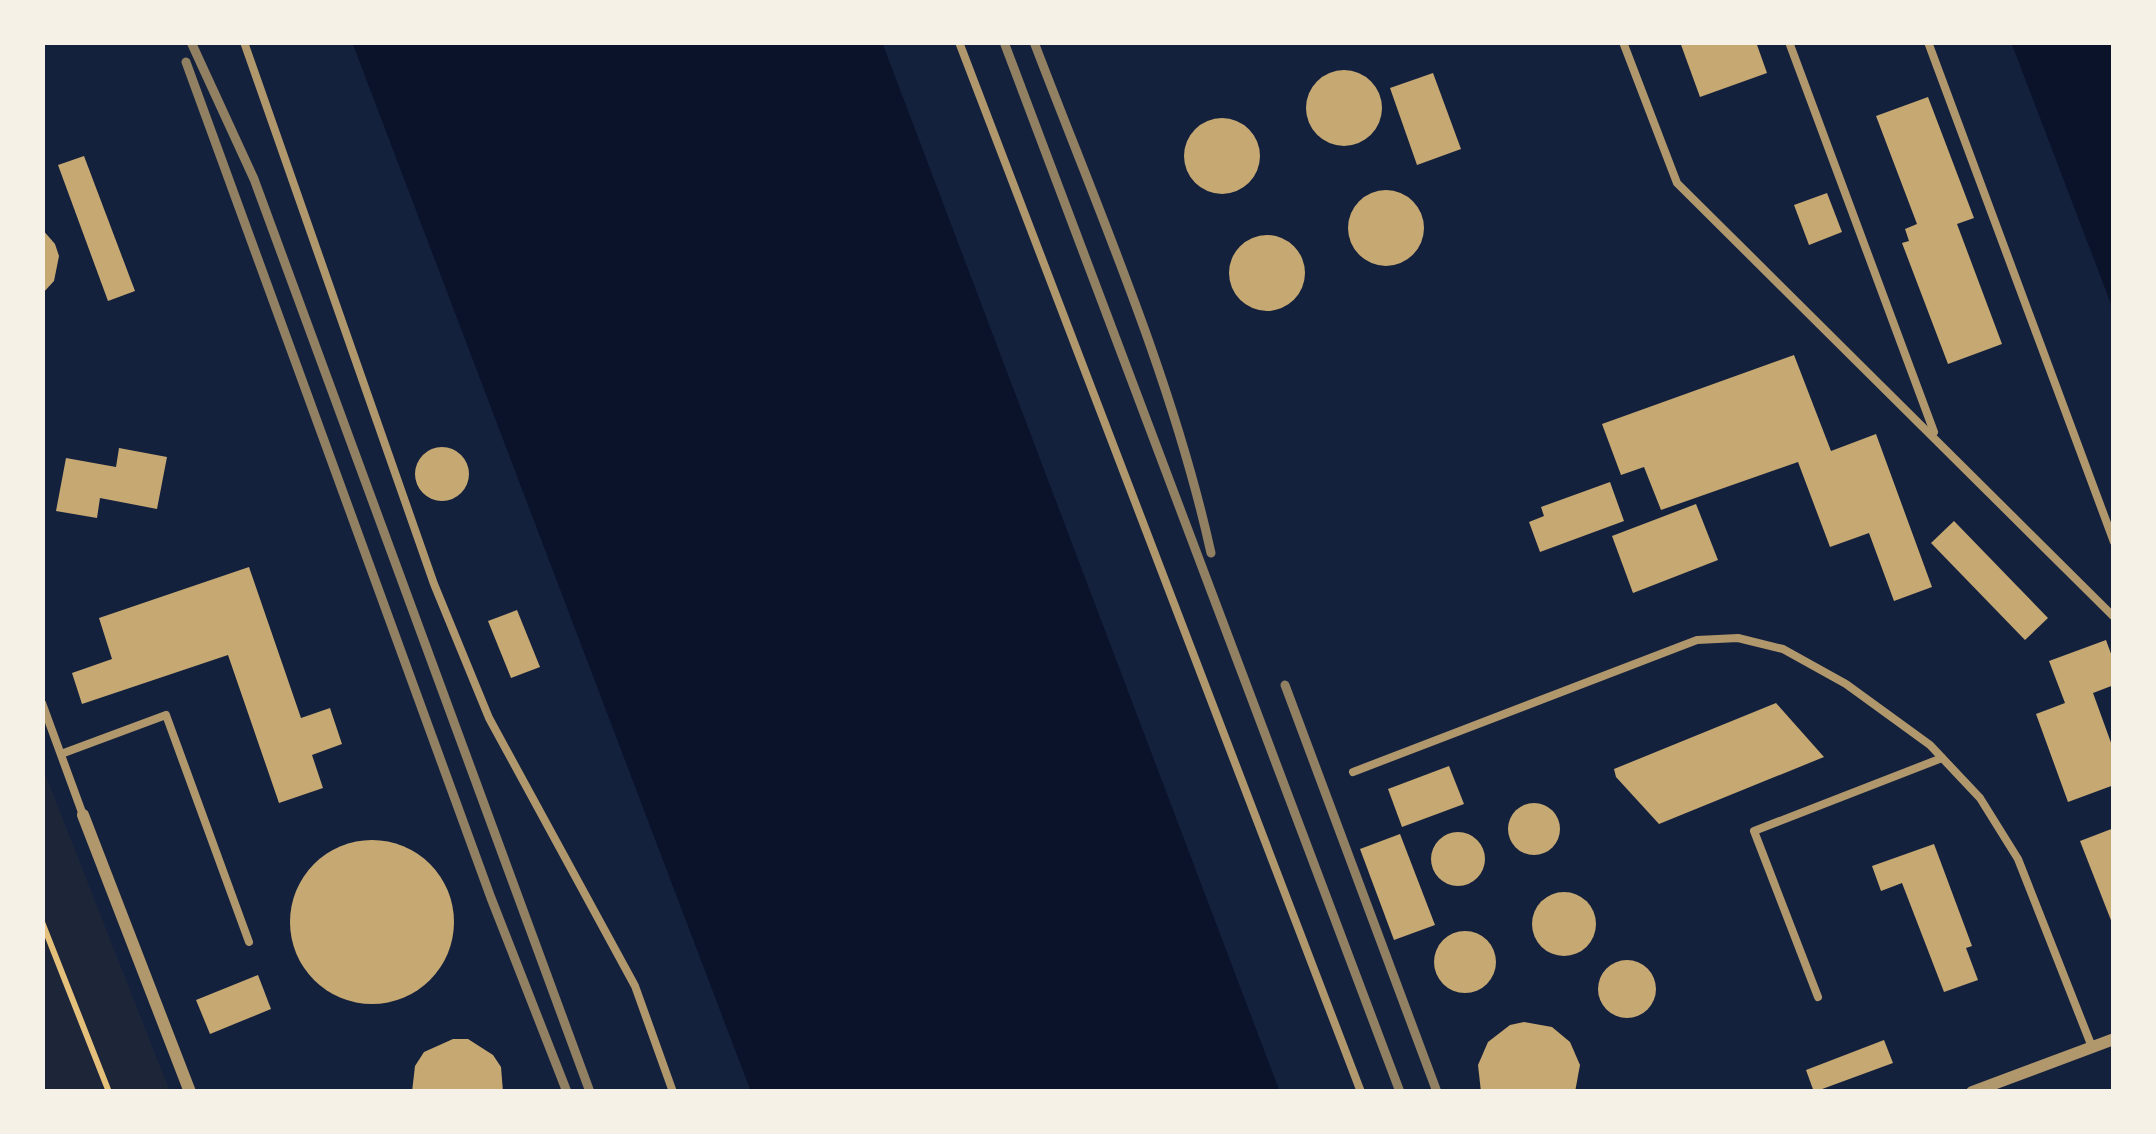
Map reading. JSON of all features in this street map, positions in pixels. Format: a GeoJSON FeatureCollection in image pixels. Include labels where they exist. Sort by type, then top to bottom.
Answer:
{"type":"FeatureCollection","features":[{"type":"Feature","properties":{"kind":"street"},"geometry":{"type":"LineString","coordinates":[[83,814],[190,1092]]}},
{"type":"Feature","properties":{"kind":"street"},"geometry":{"type":"LineString","coordinates":[[1972,1092],[2114,1039]]}},
{"type":"Feature","properties":{"kind":"lane"},"geometry":{"type":"LineString","coordinates":[[244,42],[457,641],[489,718],[635,986],[673,1092]]}},
{"type":"Feature","properties":{"kind":"lane"},"geometry":{"type":"LineString","coordinates":[[959,42],[1361,1092]]}},
{"type":"Feature","properties":{"kind":"lane"},"geometry":{"type":"LineString","coordinates":[[1623,42],[1677,183],[2114,617]]}},
{"type":"Feature","properties":{"kind":"lane"},"geometry":{"type":"LineString","coordinates":[[1789,42],[1937,439]]}},
{"type":"Feature","properties":{"kind":"lane"},"geometry":{"type":"LineString","coordinates":[[1928,42],[2114,542]]}},
{"type":"Feature","properties":{"kind":"lane"},"geometry":{"type":"LineString","coordinates":[[1353,772],[1696,640],[1738,638],[1783,649],[1846,684],[1942,758],[1980,799],[2018,859],[2092,1047]]}},
{"type":"Feature","properties":{"kind":"lane"},"geometry":{"type":"LineString","coordinates":[[42,703],[83,814]]}},
{"type":"Feature","properties":{"kind":"lane"},"geometry":{"type":"LineString","coordinates":[[61,754],[166,715],[249,942]]}},
{"type":"Feature","properties":{"kind":"lane"},"geometry":{"type":"LineString","coordinates":[[1818,997],[1754,830],[1942,758]]}},
{"type":"Feature","properties":{"kind":"path"},"geometry":{"type":"LineString","coordinates":[[42,922],[109,1092]]}},
{"type":"Feature","properties":{"kind":"shaded area"},"geometry":{"type":"Polygon","coordinates":[[[352,42],[882,42],[1280,1092],[751,1092],[352,42]]]}},
{"type":"Feature","properties":{"kind":"shaded area"},"geometry":{"type":"Polygon","coordinates":[[[2011,42],[2114,42],[2114,312],[2011,42]]]}},
{"type":"Feature","properties":{"kind":"shaded area"},"geometry":{"type":"Polygon","coordinates":[[[42,766],[170,1092],[42,1092],[42,766]]]}},
{"type":"Feature","properties":{"kind":"building"},"geometry":{"type":"Polygon","coordinates":[[[1680,42],[1756,42],[1767,73],[1700,97],[1680,42]]]}},
{"type":"Feature","properties":{"kind":"building"},"geometry":{"type":"Polygon","coordinates":[[[1344,70],[1371,81],[1382,108],[1371,135],[1344,146],[1317,135],[1306,108],[1317,81],[1344,70]]]}},
{"type":"Feature","properties":{"kind":"building"},"geometry":{"type":"Polygon","coordinates":[[[1433,73],[1461,149],[1417,165],[1390,88],[1433,73]]]}},
{"type":"Feature","properties":{"kind":"building"},"geometry":{"type":"Polygon","coordinates":[[[1928,97],[1974,218],[1957,224],[2002,344],[1948,364],[1902,243],[1909,241],[1905,229],[1917,224],[1876,116],[1928,97]]]}},
{"type":"Feature","properties":{"kind":"building"},"geometry":{"type":"Polygon","coordinates":[[[1222,118],[1249,129],[1260,156],[1249,183],[1222,194],[1195,183],[1184,156],[1195,129],[1222,118]]]}},
{"type":"Feature","properties":{"kind":"building"},"geometry":{"type":"Polygon","coordinates":[[[84,156],[135,291],[108,301],[58,165],[84,156]]]}},
{"type":"Feature","properties":{"kind":"building"},"geometry":{"type":"Polygon","coordinates":[[[1386,190],[1413,201],[1424,228],[1413,255],[1386,266],[1359,255],[1348,228],[1359,201],[1386,190]]]}},
{"type":"Feature","properties":{"kind":"building"},"geometry":{"type":"Polygon","coordinates":[[[1827,193],[1842,232],[1809,245],[1794,205],[1827,193]]]}},
{"type":"Feature","properties":{"kind":"building"},"geometry":{"type":"Polygon","coordinates":[[[42,229],[59,256],[54,281],[42,294],[42,229]]]}},
{"type":"Feature","properties":{"kind":"building"},"geometry":{"type":"Polygon","coordinates":[[[1267,235],[1294,246],[1305,273],[1294,300],[1267,311],[1240,300],[1229,273],[1240,246],[1267,235]]]}},
{"type":"Feature","properties":{"kind":"building"},"geometry":{"type":"Polygon","coordinates":[[[1794,355],[1831,451],[1876,434],[1932,587],[1894,601],[1869,533],[1830,547],[1798,462],[1661,510],[1644,467],[1621,475],[1602,424],[1794,355]]]}},
{"type":"Feature","properties":{"kind":"building"},"geometry":{"type":"Polygon","coordinates":[[[442,447],[461,455],[469,474],[461,493],[442,501],[423,493],[415,474],[423,455],[442,447]]]}},
{"type":"Feature","properties":{"kind":"building"},"geometry":{"type":"Polygon","coordinates":[[[119,448],[167,457],[157,509],[100,498],[97,518],[56,511],[66,458],[116,467],[119,448]]]}},
{"type":"Feature","properties":{"kind":"building"},"geometry":{"type":"Polygon","coordinates":[[[1610,482],[1624,521],[1540,552],[1529,522],[1544,516],[1541,507],[1610,482]]]}},
{"type":"Feature","properties":{"kind":"building"},"geometry":{"type":"Polygon","coordinates":[[[1696,504],[1718,560],[1633,593],[1612,536],[1696,504]]]}},
{"type":"Feature","properties":{"kind":"building"},"geometry":{"type":"Polygon","coordinates":[[[1954,521],[2048,618],[2025,640],[1931,543],[1954,521]]]}},
{"type":"Feature","properties":{"kind":"building"},"geometry":{"type":"Polygon","coordinates":[[[249,567],[301,718],[330,708],[342,744],[312,755],[323,788],[279,803],[228,655],[82,704],[72,673],[112,659],[99,618],[249,567]]]}},
{"type":"Feature","properties":{"kind":"building"},"geometry":{"type":"Polygon","coordinates":[[[517,610],[540,667],[511,678],[488,621],[517,610]]]}},
{"type":"Feature","properties":{"kind":"building"},"geometry":{"type":"Polygon","coordinates":[[[2106,640],[2114,662],[2114,685],[2093,693],[2114,751],[2114,785],[2068,802],[2036,714],[2065,703],[2049,661],[2106,640]]]}},
{"type":"Feature","properties":{"kind":"building"},"geometry":{"type":"Polygon","coordinates":[[[1776,703],[1824,757],[1659,824],[1616,777],[1614,769],[1776,703]]]}},
{"type":"Feature","properties":{"kind":"building"},"geometry":{"type":"Polygon","coordinates":[[[1449,766],[1464,804],[1402,827],[1388,789],[1449,766]]]}},
{"type":"Feature","properties":{"kind":"building"},"geometry":{"type":"Polygon","coordinates":[[[1534,803],[1553,810],[1560,829],[1553,848],[1534,855],[1515,848],[1508,829],[1515,810],[1534,803]]]}},
{"type":"Feature","properties":{"kind":"building"},"geometry":{"type":"Polygon","coordinates":[[[2114,828],[2114,928],[2080,841],[2114,828]]]}},
{"type":"Feature","properties":{"kind":"building"},"geometry":{"type":"Polygon","coordinates":[[[1458,832],[1477,840],[1485,859],[1477,878],[1458,886],[1439,878],[1431,859],[1439,840],[1458,832]]]}},
{"type":"Feature","properties":{"kind":"building"},"geometry":{"type":"Polygon","coordinates":[[[1400,834],[1435,925],[1394,940],[1360,849],[1400,834]]]}},
{"type":"Feature","properties":{"kind":"building"},"geometry":{"type":"Polygon","coordinates":[[[372,840],[403,846],[430,864],[448,891],[454,922],[448,953],[430,980],[403,998],[372,1004],[341,998],[314,980],[296,953],[290,922],[296,891],[314,864],[341,846],[372,840]]]}},
{"type":"Feature","properties":{"kind":"building"},"geometry":{"type":"Polygon","coordinates":[[[1934,844],[1972,946],[1966,948],[1978,980],[1944,992],[1902,883],[1881,891],[1872,866],[1934,844]]]}},
{"type":"Feature","properties":{"kind":"building"},"geometry":{"type":"Polygon","coordinates":[[[1564,892],[1586,902],[1596,924],[1586,946],[1564,956],[1542,946],[1532,924],[1542,902],[1564,892]]]}},
{"type":"Feature","properties":{"kind":"building"},"geometry":{"type":"Polygon","coordinates":[[[1465,931],[1487,940],[1496,962],[1487,984],[1465,993],[1443,984],[1434,962],[1443,940],[1465,931]]]}},
{"type":"Feature","properties":{"kind":"building"},"geometry":{"type":"Polygon","coordinates":[[[1627,960],[1648,968],[1656,989],[1648,1010],[1627,1018],[1606,1010],[1598,989],[1606,968],[1627,960]]]}},
{"type":"Feature","properties":{"kind":"building"},"geometry":{"type":"Polygon","coordinates":[[[258,975],[271,1009],[210,1034],[196,1000],[258,975]]]}},
{"type":"Feature","properties":{"kind":"building"},"geometry":{"type":"Polygon","coordinates":[[[1524,1022],[1552,1027],[1570,1042],[1580,1065],[1575,1092],[1481,1092],[1478,1065],[1488,1042],[1510,1025],[1524,1022]]]}},
{"type":"Feature","properties":{"kind":"building"},"geometry":{"type":"Polygon","coordinates":[[[453,1039],[468,1039],[493,1055],[501,1067],[503,1092],[412,1092],[415,1066],[424,1052],[453,1039]]]}},
{"type":"Feature","properties":{"kind":"building"},"geometry":{"type":"Polygon","coordinates":[[[1884,1040],[1893,1063],[1814,1092],[1806,1070],[1884,1040]]]}},
{"type":"Feature","properties":{"kind":"railway"},"geometry":{"type":"LineString","coordinates":[[191,42],[254,179],[590,1092]]}},
{"type":"Feature","properties":{"kind":"railway"},"geometry":{"type":"LineString","coordinates":[[1004,42],[1400,1092]]}},
{"type":"Feature","properties":{"kind":"railway"},"geometry":{"type":"LineString","coordinates":[[1034,42],[1155,358],[1211,553]]}},
{"type":"Feature","properties":{"kind":"railway"},"geometry":{"type":"LineString","coordinates":[[186,62],[491,898],[567,1092]]}},
{"type":"Feature","properties":{"kind":"railway"},"geometry":{"type":"LineString","coordinates":[[1285,685],[1437,1092]]}}]}
